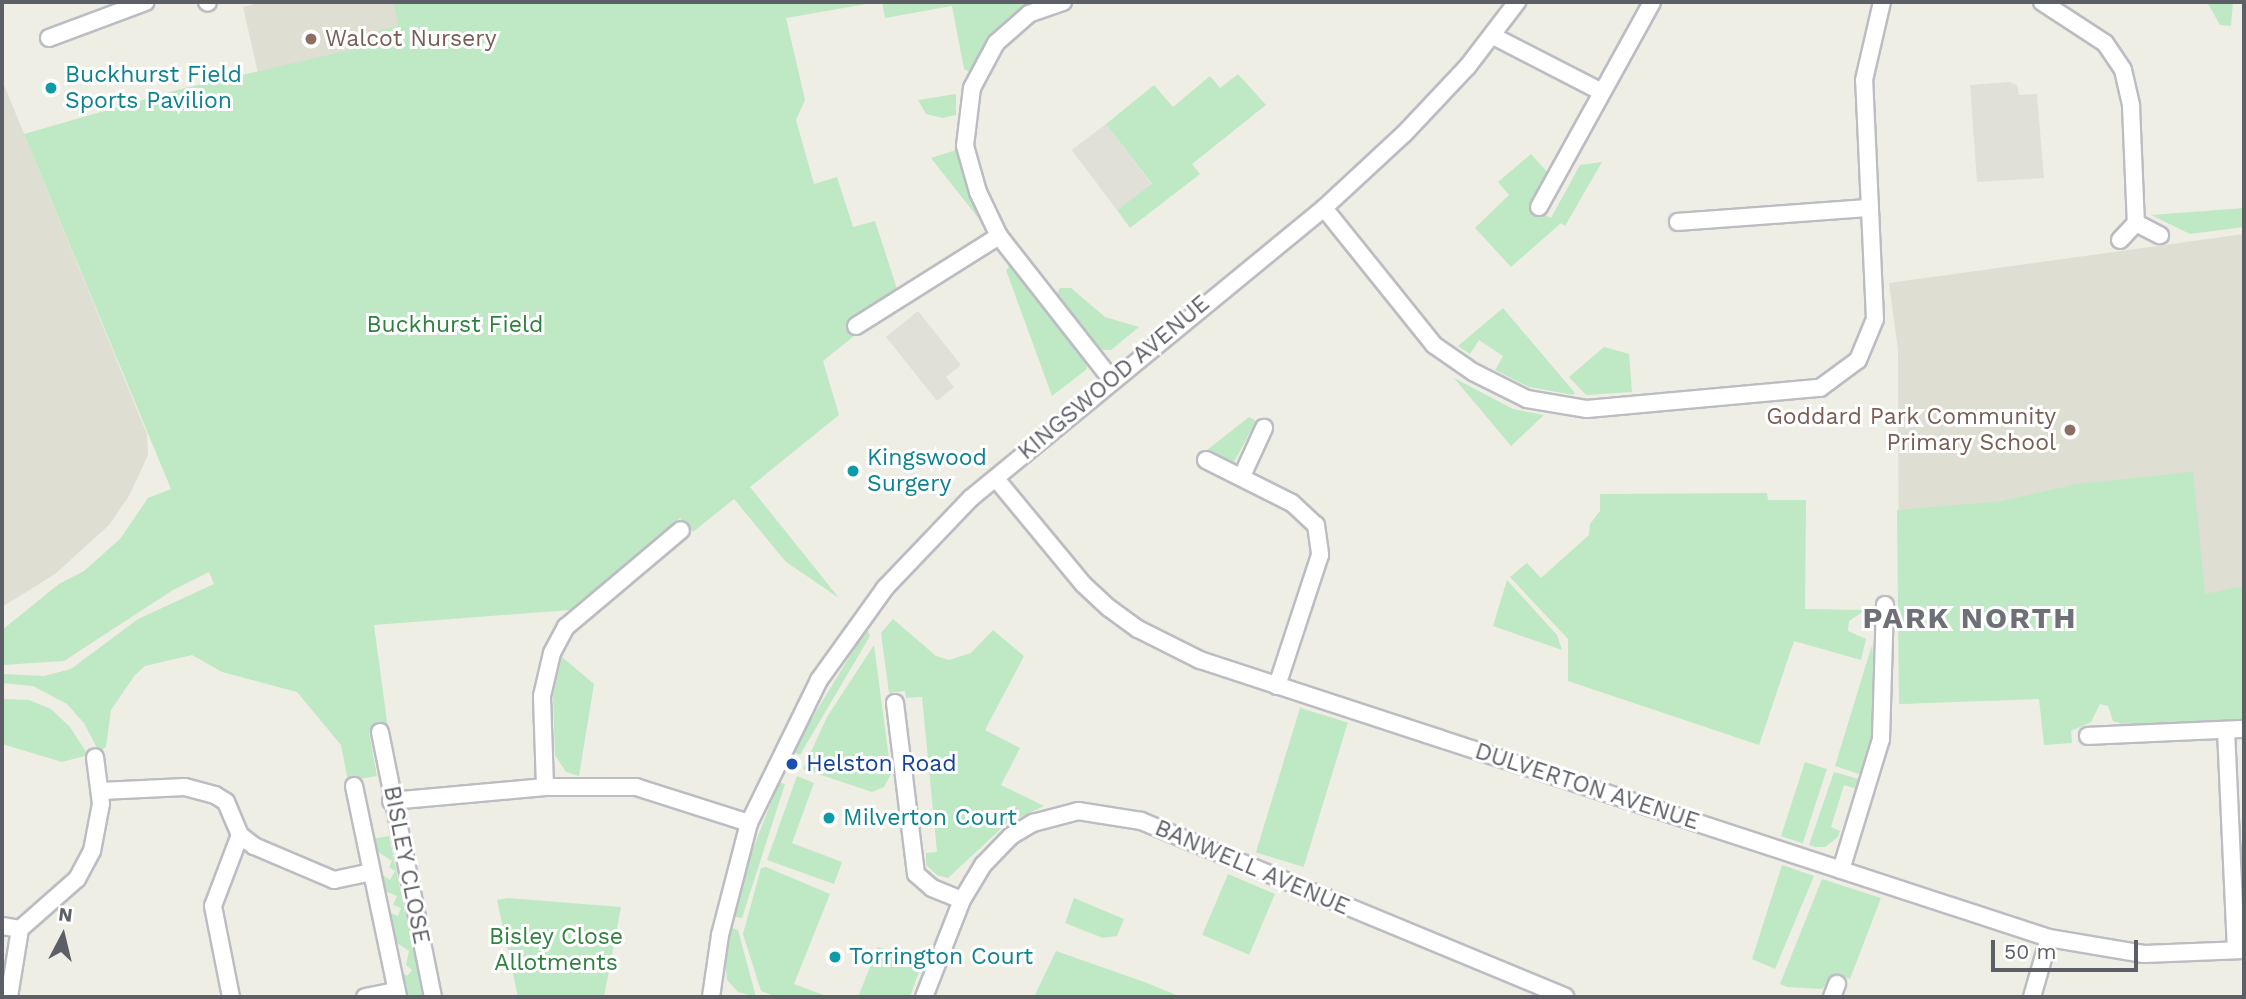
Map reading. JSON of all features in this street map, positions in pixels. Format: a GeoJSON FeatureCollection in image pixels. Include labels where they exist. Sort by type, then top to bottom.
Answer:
{"type":"FeatureCollection","features":[{"type":"Feature","properties":{"kind":"street"},"geometry":{"type":"LineString","coordinates":[[49,38],[146,2]]}},
{"type":"Feature","properties":{"kind":"street"},"geometry":{"type":"LineString","coordinates":[[1063,2],[1029,13],[996,43],[968,104],[968,165],[999,236],[1112,380]]}},
{"type":"Feature","properties":{"kind":"street","name":"KINGSWOOD AVENUE"},"geometry":{"type":"LineString","coordinates":[[710,997],[720,935],[749,823],[800,714],[840,645],[926,541],[971,498],[998,480],[1112,380],[1324,208],[1428,111],[1493,36],[1517,2]]}},
{"type":"Feature","properties":{"kind":"street"},"geometry":{"type":"LineString","coordinates":[[1539,207],[1600,91],[1652,2]]}},
{"type":"Feature","properties":{"kind":"street"},"geometry":{"type":"LineString","coordinates":[[1324,208],[1434,345],[1473,372],[1527,399],[1587,409],[1807,391],[1841,376],[1863,353],[1875,319],[1864,80],[1882,2]]}},
{"type":"Feature","properties":{"kind":"street"},"geometry":{"type":"LineString","coordinates":[[2042,2],[2094,33],[2123,70],[2131,106],[2136,223],[2120,240]]}},
{"type":"Feature","properties":{"kind":"street"},"geometry":{"type":"LineString","coordinates":[[1493,36],[1600,91]]}},
{"type":"Feature","properties":{"kind":"street"},"geometry":{"type":"LineString","coordinates":[[1678,222],[1869,208]]}},
{"type":"Feature","properties":{"kind":"street"},"geometry":{"type":"LineString","coordinates":[[2136,223],[2161,235]]}},
{"type":"Feature","properties":{"kind":"street"},"geometry":{"type":"LineString","coordinates":[[856,326],[999,236]]}},
{"type":"Feature","properties":{"kind":"street"},"geometry":{"type":"LineString","coordinates":[[1242,476],[1264,428]]}},
{"type":"Feature","properties":{"kind":"street"},"geometry":{"type":"LineString","coordinates":[[1206,460],[1242,476],[1304,510],[1318,534],[1320,555],[1277,686]]}},
{"type":"Feature","properties":{"kind":"street","name":"DULVERTON AVENUE"},"geometry":{"type":"LineString","coordinates":[[998,480],[1083,584],[1109,608],[1190,656],[2049,938],[2144,954],[2240,950]]}},
{"type":"Feature","properties":{"kind":"street"},"geometry":{"type":"LineString","coordinates":[[545,787],[542,696],[552,653],[566,627],[681,530]]}},
{"type":"Feature","properties":{"kind":"street"},"geometry":{"type":"LineString","coordinates":[[1841,870],[1881,739],[1885,605]]}},
{"type":"Feature","properties":{"kind":"street"},"geometry":{"type":"LineString","coordinates":[[895,703],[916,874],[932,888],[962,900]]}},
{"type":"Feature","properties":{"kind":"street"},"geometry":{"type":"LineString","coordinates":[[2088,736],[2244,729]]}},
{"type":"Feature","properties":{"kind":"street"},"geometry":{"type":"LineString","coordinates":[[2226,730],[2240,950]]}},
{"type":"Feature","properties":{"kind":"street","name":"BISLEY CLOSE"},"geometry":{"type":"LineString","coordinates":[[380,732],[391,801],[433,997]]}},
{"type":"Feature","properties":{"kind":"street"},"geometry":{"type":"LineString","coordinates":[[9,997],[20,929],[77,879],[87,862],[98,832],[101,791],[95,757]]}},
{"type":"Feature","properties":{"kind":"street"},"geometry":{"type":"LineString","coordinates":[[354,786],[397,994],[365,997]]}},
{"type":"Feature","properties":{"kind":"street"},"geometry":{"type":"LineString","coordinates":[[391,801],[545,787],[636,787],[672,794],[749,823]]}},
{"type":"Feature","properties":{"kind":"street"},"geometry":{"type":"LineString","coordinates":[[101,791],[185,788],[215,794],[226,802],[240,835],[254,846],[334,880],[371,872]]}},
{"type":"Feature","properties":{"kind":"street","name":"BANWELL AVENUE"},"geometry":{"type":"LineString","coordinates":[[924,997],[962,900],[989,858],[1033,823],[1077,811],[1111,814],[1141,821],[1565,997]]}},
{"type":"Feature","properties":{"kind":"street"},"geometry":{"type":"LineString","coordinates":[[231,997],[213,906],[240,835]]}},
{"type":"Feature","properties":{"kind":"street"},"geometry":{"type":"LineString","coordinates":[[2,926],[20,929]]}},
{"type":"Feature","properties":{"kind":"street"},"geometry":{"type":"LineString","coordinates":[[2032,997],[2049,938]]}},
{"type":"Feature","properties":{"kind":"shaded area","name":"Walcot Nursery"},"geometry":{"type":"Polygon","coordinates":[[[262,2],[393,2],[398,26],[372,45],[258,73],[243,7],[262,2]]]}},
{"type":"Feature","properties":{"kind":"shaded area"},"geometry":{"type":"Polygon","coordinates":[[[2,80],[147,434],[148,455],[129,496],[109,525],[55,574],[2,607],[2,80]]]}},
{"type":"Feature","properties":{"kind":"shaded area"},"geometry":{"type":"Polygon","coordinates":[[[2010,82],[2017,85],[2019,95],[2037,94],[2044,178],[1977,182],[1970,85],[2010,82]]]}},
{"type":"Feature","properties":{"kind":"shaded area"},"geometry":{"type":"Polygon","coordinates":[[[1106,124],[1152,185],[1117,211],[1072,150],[1106,124]]]}},
{"type":"Feature","properties":{"kind":"shaded area","name":"Goddard Park Community Primary School"},"geometry":{"type":"Polygon","coordinates":[[[2244,234],[2244,686],[1899,704],[1898,350],[1889,283],[2244,234]]]}},
{"type":"Feature","properties":{"kind":"shaded area"},"geometry":{"type":"Polygon","coordinates":[[[918,311],[961,365],[946,377],[954,387],[937,401],[886,337],[918,311]]]}},
{"type":"Feature","properties":{"kind":"green space","name":"Buckhurst Field"},"geometry":{"type":"Polygon","coordinates":[[[393,2],[878,2],[786,18],[805,100],[796,120],[814,184],[837,177],[853,227],[875,221],[897,289],[848,323],[854,336],[823,361],[839,415],[750,487],[839,598],[786,562],[734,499],[693,532],[680,518],[570,610],[374,625],[388,729],[369,733],[377,776],[348,781],[341,745],[297,692],[222,672],[192,655],[145,666],[135,675],[111,710],[106,747],[99,752],[84,723],[67,704],[33,686],[2,683],[2,674],[44,676],[71,669],[138,619],[214,584],[209,572],[173,590],[64,661],[2,665],[2,630],[59,584],[84,571],[120,539],[148,498],[171,489],[24,134],[181,89],[372,45],[370,33],[398,26],[393,2]]]}},
{"type":"Feature","properties":{"kind":"green space"},"geometry":{"type":"Polygon","coordinates":[[[882,2],[1042,2],[1004,23],[970,72],[964,69],[952,6],[885,18],[882,2]]]}},
{"type":"Feature","properties":{"kind":"green space"},"geometry":{"type":"Polygon","coordinates":[[[2207,2],[2233,2],[2231,26],[2220,25],[2207,2]]]}},
{"type":"Feature","properties":{"kind":"green space"},"geometry":{"type":"Polygon","coordinates":[[[1238,74],[1266,105],[1192,164],[1200,174],[1130,228],[1117,210],[1152,184],[1106,124],[1154,85],[1173,107],[1210,76],[1220,88],[1238,74]]]}},
{"type":"Feature","properties":{"kind":"green space"},"geometry":{"type":"Polygon","coordinates":[[[956,94],[956,115],[943,118],[926,114],[918,100],[956,94]]]}},
{"type":"Feature","properties":{"kind":"green space"},"geometry":{"type":"Polygon","coordinates":[[[956,150],[964,180],[979,219],[931,158],[956,150]]]}},
{"type":"Feature","properties":{"kind":"green space"},"geometry":{"type":"Polygon","coordinates":[[[1531,154],[1549,174],[1531,207],[1551,218],[1580,165],[1602,162],[1565,226],[1561,223],[1511,267],[1475,228],[1509,195],[1498,182],[1531,154]]]}},
{"type":"Feature","properties":{"kind":"green space"},"geometry":{"type":"Polygon","coordinates":[[[2244,208],[2244,227],[2190,234],[2151,215],[2244,208]]]}},
{"type":"Feature","properties":{"kind":"green space"},"geometry":{"type":"Polygon","coordinates":[[[1010,266],[1086,362],[1087,369],[1052,396],[1006,270],[1010,266]]]}},
{"type":"Feature","properties":{"kind":"green space"},"geometry":{"type":"Polygon","coordinates":[[[1060,288],[1071,288],[1105,317],[1139,327],[1111,350],[1100,350],[1055,297],[1060,288]]]}},
{"type":"Feature","properties":{"kind":"green space"},"geometry":{"type":"Polygon","coordinates":[[[1503,308],[1575,393],[1573,395],[1529,387],[1495,370],[1503,356],[1479,340],[1470,354],[1458,346],[1503,308]]]}},
{"type":"Feature","properties":{"kind":"green space"},"geometry":{"type":"Polygon","coordinates":[[[1604,347],[1629,354],[1632,392],[1586,395],[1569,377],[1604,347]]]}},
{"type":"Feature","properties":{"kind":"green space"},"geometry":{"type":"Polygon","coordinates":[[[1454,378],[1513,409],[1544,415],[1511,446],[1454,378]]]}},
{"type":"Feature","properties":{"kind":"green space"},"geometry":{"type":"Polygon","coordinates":[[[1249,417],[1256,421],[1233,464],[1207,450],[1249,417]]]}},
{"type":"Feature","properties":{"kind":"green space"},"geometry":{"type":"Polygon","coordinates":[[[2193,472],[2205,594],[2244,586],[2244,721],[2131,727],[2113,721],[2108,706],[2100,704],[2091,722],[2071,731],[2072,743],[2044,745],[2039,699],[1899,704],[1897,510],[2003,501],[2076,484],[2193,472]]]}},
{"type":"Feature","properties":{"kind":"green space"},"geometry":{"type":"Polygon","coordinates":[[[1767,493],[1768,500],[1806,500],[1805,609],[1865,610],[1849,621],[1848,631],[1866,639],[1861,660],[1794,641],[1759,745],[1568,681],[1568,639],[1510,577],[1527,563],[1541,578],[1589,535],[1590,524],[1600,511],[1600,494],[1767,493]]]}},
{"type":"Feature","properties":{"kind":"green space"},"geometry":{"type":"Polygon","coordinates":[[[1507,580],[1557,635],[1562,650],[1493,626],[1507,580]]]}},
{"type":"Feature","properties":{"kind":"green space"},"geometry":{"type":"Polygon","coordinates":[[[893,619],[936,656],[949,660],[971,653],[993,630],[1024,656],[985,730],[1020,748],[1001,785],[1044,806],[1006,824],[948,878],[937,875],[926,865],[926,853],[937,852],[922,697],[906,698],[905,691],[889,693],[881,633],[893,619]]]}},
{"type":"Feature","properties":{"kind":"green space"},"geometry":{"type":"Polygon","coordinates":[[[867,628],[870,636],[800,755],[792,751],[867,628]]]}},
{"type":"Feature","properties":{"kind":"green space"},"geometry":{"type":"Polygon","coordinates":[[[874,645],[891,774],[884,787],[872,792],[803,769],[827,717],[874,645]]]}},
{"type":"Feature","properties":{"kind":"green space"},"geometry":{"type":"Polygon","coordinates":[[[1872,645],[1877,697],[1865,776],[1835,766],[1872,645]]]}},
{"type":"Feature","properties":{"kind":"green space"},"geometry":{"type":"Polygon","coordinates":[[[562,657],[594,684],[579,776],[566,772],[555,755],[553,694],[562,657]]]}},
{"type":"Feature","properties":{"kind":"green space"},"geometry":{"type":"Polygon","coordinates":[[[2,699],[29,700],[51,709],[70,727],[88,755],[62,762],[2,744],[2,699]]]}},
{"type":"Feature","properties":{"kind":"green space"},"geometry":{"type":"Polygon","coordinates":[[[1300,708],[1348,723],[1304,867],[1256,852],[1300,708]]]}},
{"type":"Feature","properties":{"kind":"green space"},"geometry":{"type":"Polygon","coordinates":[[[1805,762],[1827,769],[1803,843],[1781,836],[1805,762]]]}},
{"type":"Feature","properties":{"kind":"green space"},"geometry":{"type":"Polygon","coordinates":[[[1834,772],[1862,780],[1860,790],[1844,785],[1831,827],[1840,831],[1838,837],[1825,847],[1815,847],[1809,845],[1834,772]]]}},
{"type":"Feature","properties":{"kind":"green space"},"geometry":{"type":"Polygon","coordinates":[[[797,776],[814,783],[792,843],[842,862],[834,884],[767,860],[797,776]]]}},
{"type":"Feature","properties":{"kind":"green space"},"geometry":{"type":"Polygon","coordinates":[[[779,782],[785,784],[742,918],[735,917],[751,854],[779,782]]]}},
{"type":"Feature","properties":{"kind":"green space"},"geometry":{"type":"Polygon","coordinates":[[[389,836],[423,997],[404,997],[398,969],[407,976],[412,970],[406,965],[409,951],[391,939],[386,911],[398,916],[401,908],[393,905],[397,896],[382,890],[379,873],[390,880],[395,871],[389,867],[392,861],[375,850],[372,839],[389,836]]]}},
{"type":"Feature","properties":{"kind":"green space"},"geometry":{"type":"Polygon","coordinates":[[[1782,865],[1814,876],[1775,969],[1752,959],[1782,865]]]}},
{"type":"Feature","properties":{"kind":"green space"},"geometry":{"type":"Polygon","coordinates":[[[766,867],[830,894],[794,984],[829,997],[777,997],[761,991],[743,934],[761,868],[766,867]]]}},
{"type":"Feature","properties":{"kind":"green space"},"geometry":{"type":"Polygon","coordinates":[[[1228,874],[1275,894],[1249,955],[1202,935],[1228,874]]]}},
{"type":"Feature","properties":{"kind":"green space"},"geometry":{"type":"Polygon","coordinates":[[[1822,879],[1881,898],[1850,979],[1835,974],[1822,989],[1787,987],[1780,984],[1822,879]]]}},
{"type":"Feature","properties":{"kind":"green space","name":"Bisley Close Allotments"},"geometry":{"type":"Polygon","coordinates":[[[508,898],[621,907],[604,997],[518,997],[497,900],[508,898]]]}},
{"type":"Feature","properties":{"kind":"green space"},"geometry":{"type":"Polygon","coordinates":[[[1074,898],[1124,919],[1117,936],[1103,938],[1065,923],[1074,898]]]}},
{"type":"Feature","properties":{"kind":"green space"},"geometry":{"type":"Polygon","coordinates":[[[732,928],[738,930],[756,997],[738,992],[727,980],[725,962],[732,928]]]}},
{"type":"Feature","properties":{"kind":"green space"},"geometry":{"type":"Polygon","coordinates":[[[878,947],[922,963],[910,997],[858,997],[878,947]]]}},
{"type":"Feature","properties":{"kind":"green space"},"geometry":{"type":"Polygon","coordinates":[[[1056,951],[1147,983],[1181,997],[1034,997],[1056,951]]]}},
{"type":"Feature","properties":{"kind":"place","name":"Walcot Nursery"},"geometry":{"type":"Point","coordinates":[311,39]}},
{"type":"Feature","properties":{"kind":"place","name":"Buckhurst Field Sports Pavilion"},"geometry":{"type":"Point","coordinates":[51,88]}},
{"type":"Feature","properties":{"kind":"place","name":"Goddard Park Community Primary School"},"geometry":{"type":"Point","coordinates":[2070,430]}},
{"type":"Feature","properties":{"kind":"place","name":"Kingswood Surgery"},"geometry":{"type":"Point","coordinates":[853,471]}},
{"type":"Feature","properties":{"kind":"place","name":"Helston Road"},"geometry":{"type":"Point","coordinates":[792,764]}},
{"type":"Feature","properties":{"kind":"place","name":"Milverton Court"},"geometry":{"type":"Point","coordinates":[829,818]}},
{"type":"Feature","properties":{"kind":"place","name":"Torrington Court"},"geometry":{"type":"Point","coordinates":[835,957]}},
{"type":"Feature","properties":{"kind":"district","name":"PARK NORTH"},"geometry":{"type":"Point","coordinates":[1970,618]}}]}
